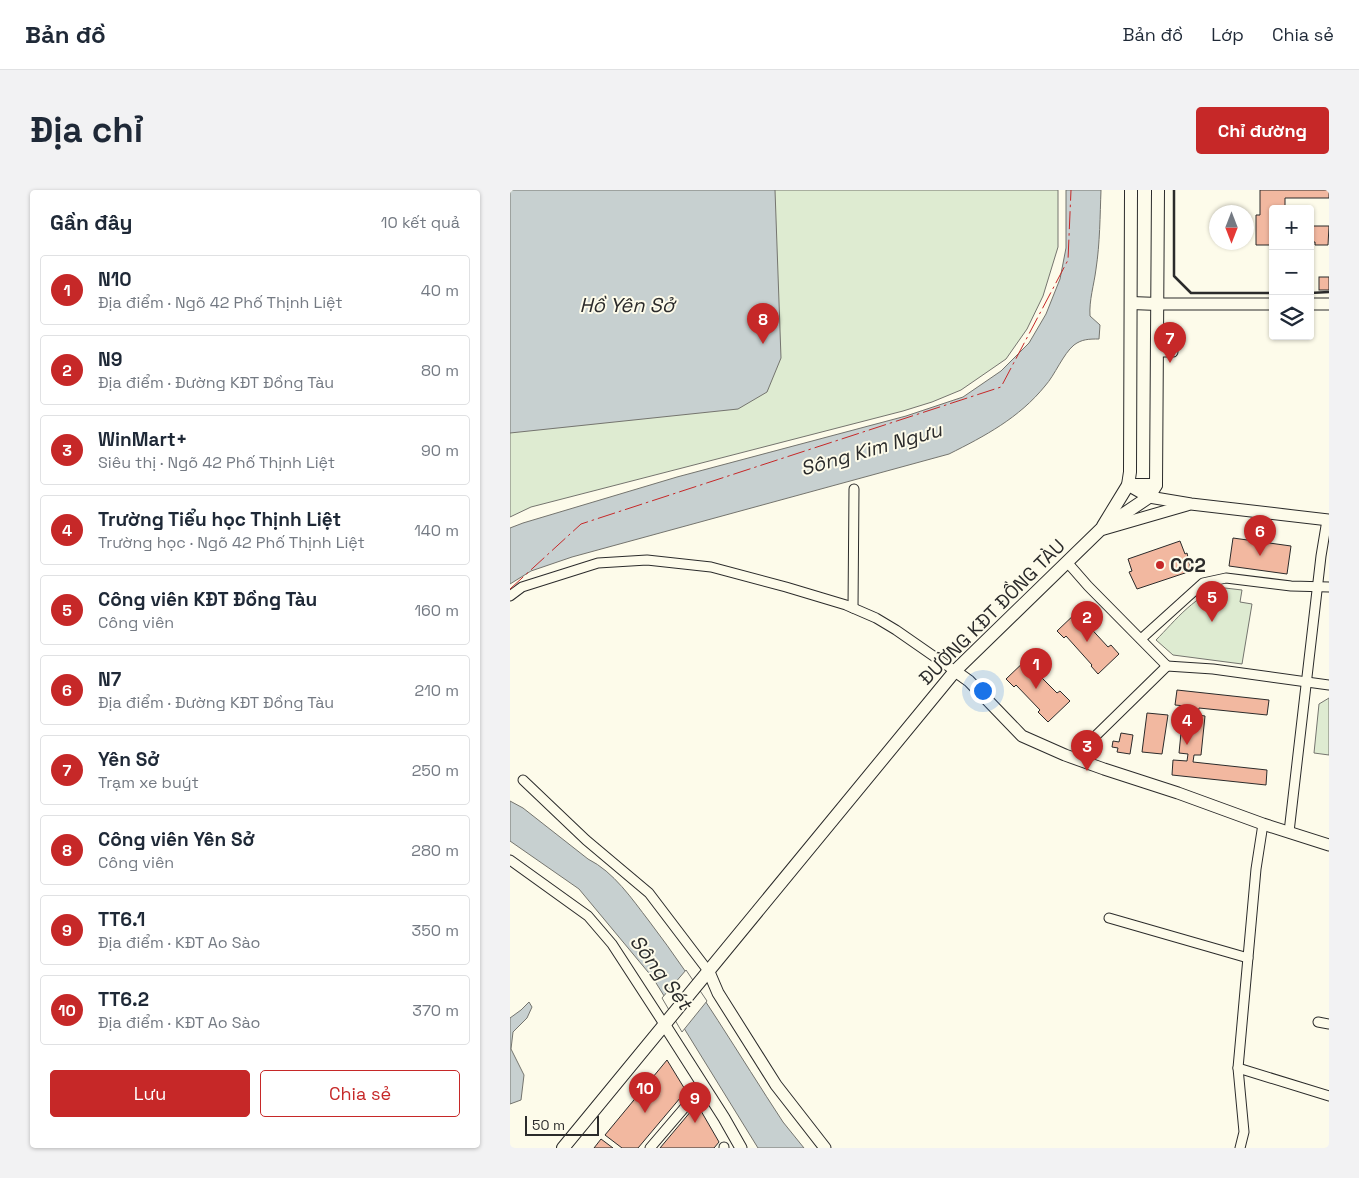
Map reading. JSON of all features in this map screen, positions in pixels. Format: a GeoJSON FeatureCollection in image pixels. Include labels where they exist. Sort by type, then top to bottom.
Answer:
{"type":"FeatureCollection","features":[{"type":"Feature","properties":{"kind":"main road"},"geometry":{"type":"LineString","coordinates":[[1100,530],[1128,485],[1130,452],[1131,190]]}},
{"type":"Feature","properties":{"kind":"main road"},"geometry":{"type":"LineString","coordinates":[[1100,530],[1149,497],[1156,485],[1158,190]]}},
{"type":"Feature","properties":{"kind":"main road"},"geometry":{"type":"LineString","coordinates":[[1131,303],[1158,304]]}},
{"type":"Feature","properties":{"kind":"main road"},"geometry":{"type":"LineString","coordinates":[[1128,485],[1156,485]]}},
{"type":"Feature","properties":{"kind":"main road","name":"ĐƯỜNG KĐT ĐỒNG TÀU"},"geometry":{"type":"LineString","coordinates":[[666,1021],[709,972],[955,670],[1100,530]]}},
{"type":"Feature","properties":{"kind":"main road"},"geometry":{"type":"LineString","coordinates":[[563,1148],[666,1021]]}},
{"type":"Feature","properties":{"kind":"street"},"geometry":{"type":"LineString","coordinates":[[1158,304],[1269,304]]}},
{"type":"Feature","properties":{"kind":"street"},"geometry":{"type":"LineString","coordinates":[[1314,304],[1329,304]]}},
{"type":"Feature","properties":{"kind":"street"},"geometry":{"type":"LineString","coordinates":[[1158,352],[1173,352]]}},
{"type":"Feature","properties":{"kind":"street"},"geometry":{"type":"LineString","coordinates":[[1128,485],[1149,497],[1191,504]]}},
{"type":"Feature","properties":{"kind":"street"},"geometry":{"type":"LineString","coordinates":[[1156,485],[1162,493],[1191,504]]}},
{"type":"Feature","properties":{"kind":"street"},"geometry":{"type":"LineString","coordinates":[[853,608],[854,489]]}},
{"type":"Feature","properties":{"kind":"street","name":"ĐƯỜNG KĐT ĐỒNG TÀU"},"geometry":{"type":"LineString","coordinates":[[1100,530],[1191,504],[1328,520]]}},
{"type":"Feature","properties":{"kind":"street"},"geometry":{"type":"LineString","coordinates":[[1289,832],[1318,586],[1328,520]]}},
{"type":"Feature","properties":{"kind":"street"},"geometry":{"type":"LineString","coordinates":[[510,596],[522,586],[598,563],[629,560],[677,562],[728,571],[795,589],[853,608],[876,618],[896,630],[969,681],[1022,736],[1072,758],[1178,792],[1263,824],[1329,845]]}},
{"type":"Feature","properties":{"kind":"street"},"geometry":{"type":"LineString","coordinates":[[1067,562],[1167,666],[1213,669],[1329,686]]}},
{"type":"Feature","properties":{"kind":"street"},"geometry":{"type":"LineString","coordinates":[[1141,639],[1203,583],[1226,578],[1291,586],[1329,586]]}},
{"type":"Feature","properties":{"kind":"street"},"geometry":{"type":"LineString","coordinates":[[1072,758],[1167,666]]}},
{"type":"Feature","properties":{"kind":"street"},"geometry":{"type":"LineString","coordinates":[[523,780],[586,840],[649,893],[709,972],[718,992],[776,1085],[825,1148]]}},
{"type":"Feature","properties":{"kind":"street"},"geometry":{"type":"LineString","coordinates":[[1240,1148],[1244,1132],[1238,1068],[1256,869],[1263,824]]}},
{"type":"Feature","properties":{"kind":"street"},"geometry":{"type":"LineString","coordinates":[[510,860],[588,916],[612,944],[666,1021],[741,1148]]}},
{"type":"Feature","properties":{"kind":"street"},"geometry":{"type":"LineString","coordinates":[[1109,918],[1248,958]]}},
{"type":"Feature","properties":{"kind":"street"},"geometry":{"type":"LineString","coordinates":[[1318,1022],[1329,1024]]}},
{"type":"Feature","properties":{"kind":"street"},"geometry":{"type":"LineString","coordinates":[[1238,1068],[1329,1096]]}},
{"type":"Feature","properties":{"kind":"street"},"geometry":{"type":"LineString","coordinates":[[650,1148],[703,1086]]}},
{"type":"Feature","properties":{"kind":"green space"},"geometry":{"type":"Polygon","coordinates":[[[510,190],[1058,190],[1058,247],[1043,296],[1027,329],[1006,359],[961,390],[903,411],[531,507],[510,517],[510,190]]]}},
{"type":"Feature","properties":{"kind":"green space"},"geometry":{"type":"Polygon","coordinates":[[[1225,588],[1242,590],[1240,602],[1252,604],[1242,664],[1173,655],[1156,640],[1196,601],[1205,595],[1225,588]]]}},
{"type":"Feature","properties":{"kind":"green space"},"geometry":{"type":"Polygon","coordinates":[[[1329,698],[1329,755],[1314,753],[1319,704],[1329,698]]]}},
{"type":"Feature","properties":{"kind":"water","name":"Hồ Yên Sở"},"geometry":{"type":"Polygon","coordinates":[[[510,190],[775,190],[781,358],[767,392],[738,409],[510,433],[510,190]]]}},
{"type":"Feature","properties":{"kind":"water","name":"Sông Kim Ngưu"},"geometry":{"type":"Polygon","coordinates":[[[1066,190],[1101,190],[1100,230],[1090,310],[1090,316],[1100,325],[1099,339],[1086,340],[1074,345],[1045,386],[1013,417],[949,454],[572,557],[531,571],[510,584],[510,528],[677,477],[906,416],[963,397],[1001,371],[1029,343],[1046,314],[1060,279],[1066,248],[1066,190]]]}},
{"type":"Feature","properties":{"kind":"water","name":"Sông Sét"},"geometry":{"type":"Polygon","coordinates":[[[510,801],[523,808],[606,871],[629,895],[667,945],[718,1020],[783,1122],[804,1148],[758,1148],[653,978],[579,889],[510,841],[510,801]]]}},
{"type":"Feature","properties":{"kind":"water"},"geometry":{"type":"Polygon","coordinates":[[[529,1002],[532,1007],[527,1018],[513,1032],[511,1049],[524,1075],[521,1100],[510,1104],[510,1018],[529,1002]]]}},
{"type":"Feature","properties":{"kind":"pier"},"geometry":{"type":"Polygon","coordinates":[[[686,970],[707,1001],[682,1032],[662,998],[686,970]]]}},
{"type":"Feature","properties":{"kind":"building"},"geometry":{"type":"Polygon","coordinates":[[[1260,190],[1329,190],[1329,198],[1285,198],[1285,205],[1269,205],[1269,245],[1256,245],[1256,215],[1260,215],[1260,190]]]}},
{"type":"Feature","properties":{"kind":"building"},"geometry":{"type":"Polygon","coordinates":[[[1314,226],[1329,226],[1328,245],[1315,245],[1314,226]]]}},
{"type":"Feature","properties":{"kind":"building"},"geometry":{"type":"Polygon","coordinates":[[[1319,277],[1329,277],[1329,290],[1319,290],[1319,277]]]}},
{"type":"Feature","properties":{"kind":"building"},"geometry":{"type":"Polygon","coordinates":[[[1233,538],[1291,546],[1287,574],[1229,566],[1233,538]]]}},
{"type":"Feature","properties":{"kind":"building","name":"CC2"},"geometry":{"type":"Polygon","coordinates":[[[1180,541],[1185,554],[1187,553],[1191,571],[1137,589],[1129,572],[1132,571],[1128,559],[1180,541]]]}},
{"type":"Feature","properties":{"kind":"building"},"geometry":{"type":"Polygon","coordinates":[[[1078,611],[1087,620],[1085,622],[1108,647],[1111,645],[1119,654],[1098,674],[1066,636],[1064,638],[1057,631],[1078,611]]]}},
{"type":"Feature","properties":{"kind":"building"},"geometry":{"type":"Polygon","coordinates":[[[1028,658],[1035,665],[1032,668],[1057,693],[1060,691],[1070,701],[1048,722],[1038,712],[1040,710],[1016,685],[1014,687],[1006,679],[1028,658]]]}},
{"type":"Feature","properties":{"kind":"building"},"geometry":{"type":"Polygon","coordinates":[[[1177,690],[1269,700],[1267,715],[1199,708],[1198,715],[1205,716],[1201,755],[1194,755],[1193,762],[1267,770],[1266,785],[1172,775],[1173,760],[1187,761],[1188,754],[1179,753],[1183,713],[1194,715],[1195,707],[1175,705],[1177,690]]]}},
{"type":"Feature","properties":{"kind":"building"},"geometry":{"type":"Polygon","coordinates":[[[1147,713],[1168,715],[1162,754],[1142,752],[1147,713]]]}},
{"type":"Feature","properties":{"kind":"building"},"geometry":{"type":"Polygon","coordinates":[[[1121,733],[1133,735],[1130,754],[1117,752],[1118,748],[1112,747],[1113,741],[1119,742],[1121,733]]]}},
{"type":"Feature","properties":{"kind":"building"},"geometry":{"type":"Polygon","coordinates":[[[667,1060],[686,1091],[638,1148],[622,1148],[605,1135],[667,1060]]]}},
{"type":"Feature","properties":{"kind":"building"},"geometry":{"type":"Polygon","coordinates":[[[697,1104],[719,1142],[714,1148],[660,1148],[697,1104]]]}},
{"type":"Feature","properties":{"kind":"building"},"geometry":{"type":"Polygon","coordinates":[[[601,1139],[613,1148],[594,1148],[601,1139]]]}},
{"type":"Feature","properties":{"kind":"wall"},"geometry":{"type":"LineString","coordinates":[[1174,190],[1174,276],[1191,293],[1269,293]]}},
{"type":"Feature","properties":{"kind":"wall"},"geometry":{"type":"LineString","coordinates":[[1314,293],[1329,292]]}},
{"type":"Feature","properties":{"kind":"power"},"geometry":{"type":"LineString","coordinates":[[510,589],[581,524],[1001,387],[1068,260],[1071,190]]}},
{"type":"Feature","properties":{"kind":"place","name":"Công viên Yên Sở"},"geometry":{"type":"Point","coordinates":[763,344]}},
{"type":"Feature","properties":{"kind":"place","name":"Yên Sở"},"geometry":{"type":"Point","coordinates":[1170,363]}},
{"type":"Feature","properties":{"kind":"place","name":"N7"},"geometry":{"type":"Point","coordinates":[1260,556]}},
{"type":"Feature","properties":{"kind":"place","name":"CC2"},"geometry":{"type":"Point","coordinates":[1160,565]}},
{"type":"Feature","properties":{"kind":"place","name":"Công viên KĐT Đồng Tàu"},"geometry":{"type":"Point","coordinates":[1212,622]}},
{"type":"Feature","properties":{"kind":"place","name":"N9"},"geometry":{"type":"Point","coordinates":[1087,642]}},
{"type":"Feature","properties":{"kind":"place","name":"N10"},"geometry":{"type":"Point","coordinates":[1036,689]}},
{"type":"Feature","properties":{"kind":"place","name":"Trường Tiểu học Thịnh Liệt"},"geometry":{"type":"Point","coordinates":[1187,745]}},
{"type":"Feature","properties":{"kind":"place","name":"WinMart+"},"geometry":{"type":"Point","coordinates":[1087,771]}},
{"type":"Feature","properties":{"kind":"place","name":"TT6.2"},"geometry":{"type":"Point","coordinates":[645,1113]}},
{"type":"Feature","properties":{"kind":"place","name":"TT6.1"},"geometry":{"type":"Point","coordinates":[695,1123]}}]}
